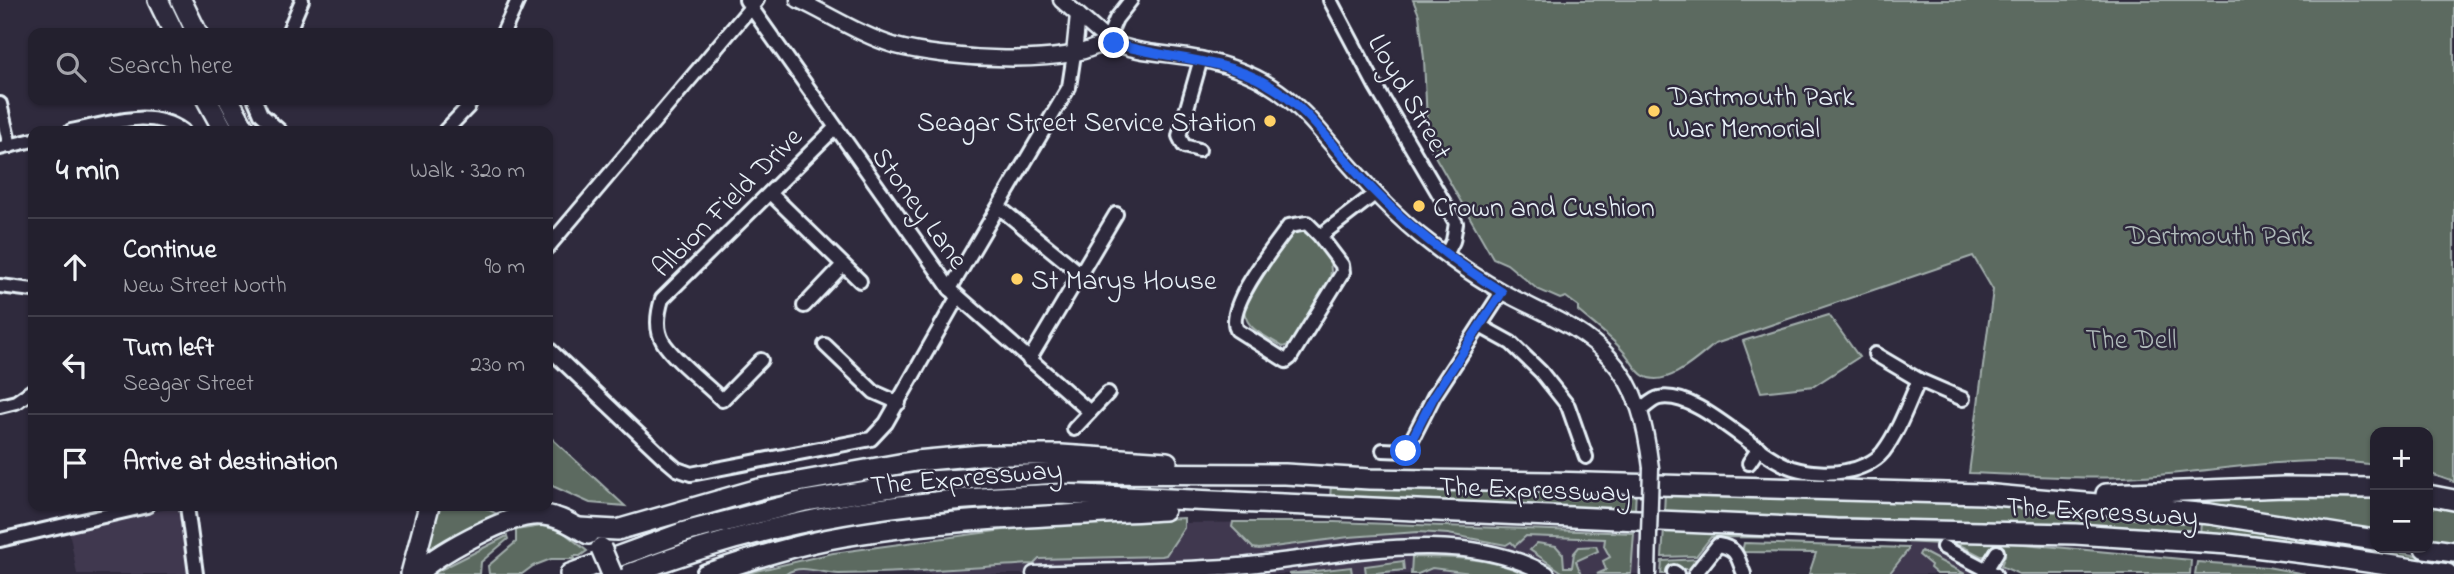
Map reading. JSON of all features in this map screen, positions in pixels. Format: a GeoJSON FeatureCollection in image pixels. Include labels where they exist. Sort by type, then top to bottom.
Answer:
{"type":"FeatureCollection","features":[{"type":"Feature","properties":{"kind":"highway"},"geometry":{"type":"LineString","coordinates":[[158,0],[172,28]]}},
{"type":"Feature","properties":{"kind":"highway"},"geometry":{"type":"LineString","coordinates":[[181,0],[195,28]]}},
{"type":"Feature","properties":{"kind":"highway"},"geometry":{"type":"LineString","coordinates":[[210,105],[221,126]]}},
{"type":"Feature","properties":{"kind":"highway"},"geometry":{"type":"LineString","coordinates":[[232,105],[243,126]]}},
{"type":"Feature","properties":{"kind":"highway"},"geometry":{"type":"LineString","coordinates":[[579,528],[617,530],[772,486],[916,461],[981,455],[1061,455],[1173,462],[1285,474]]}},
{"type":"Feature","properties":{"kind":"highway","name":"The Expressway"},"geometry":{"type":"LineString","coordinates":[[570,574],[685,532],[805,501],[929,481],[1059,473],[1285,474],[1369,479],[1983,494],[2210,514],[2370,539]]}},
{"type":"Feature","properties":{"kind":"highway"},"geometry":{"type":"LineString","coordinates":[[1983,494],[2156,494],[2284,488],[2370,488]]}},
{"type":"Feature","properties":{"kind":"highway","name":"The Expressway"},"geometry":{"type":"LineString","coordinates":[[629,574],[739,538],[839,516],[936,502],[1060,494],[1836,529],[2075,534],[2229,544],[2446,574]]}},
{"type":"Feature","properties":{"kind":"highway"},"geometry":{"type":"LineString","coordinates":[[2433,496],[2454,500]]}},
{"type":"Feature","properties":{"kind":"highway"},"geometry":{"type":"LineString","coordinates":[[706,574],[844,536],[940,523],[1266,505]]}},
{"type":"Feature","properties":{"kind":"highway"},"geometry":{"type":"LineString","coordinates":[[411,574],[428,511]]}},
{"type":"Feature","properties":{"kind":"highway"},"geometry":{"type":"LineString","coordinates":[[544,511],[593,538],[601,548],[612,574]]}},
{"type":"Feature","properties":{"kind":"highway"},"geometry":{"type":"LineString","coordinates":[[417,574],[427,563],[445,552],[505,523],[531,514],[559,517]]}},
{"type":"Feature","properties":{"kind":"highway"},"geometry":{"type":"LineString","coordinates":[[2075,534],[2362,574]]}},
{"type":"Feature","properties":{"kind":"highway"},"geometry":{"type":"LineString","coordinates":[[2433,549],[2454,552]]}},
{"type":"Feature","properties":{"kind":"street"},"geometry":{"type":"LineString","coordinates":[[290,28],[302,0]]}},
{"type":"Feature","properties":{"kind":"street"},"geometry":{"type":"LineString","coordinates":[[505,28],[518,0]]}},
{"type":"Feature","properties":{"kind":"street"},"geometry":{"type":"LineString","coordinates":[[798,0],[893,45],[923,52],[967,57],[1074,54],[1098,48],[1107,40],[1116,19],[1131,0]]}},
{"type":"Feature","properties":{"kind":"street"},"geometry":{"type":"LineString","coordinates":[[1061,0],[1107,40],[1130,48],[1201,59],[1248,74],[1282,94],[1307,116],[1407,224],[1446,255],[1502,292],[1585,334],[1610,357],[1629,384],[1641,410],[1651,468],[1647,573]]}},
{"type":"Feature","properties":{"kind":"street","name":"Lloyd Street"},"geometry":{"type":"LineString","coordinates":[[1330,0],[1376,87],[1456,223],[1453,241],[1446,255]]}},
{"type":"Feature","properties":{"kind":"street"},"geometry":{"type":"LineString","coordinates":[[553,241],[752,2]]}},
{"type":"Feature","properties":{"kind":"street","name":"Stoney Lane"},"geometry":{"type":"LineString","coordinates":[[752,2],[835,128],[954,293],[1090,412]]}},
{"type":"Feature","properties":{"kind":"street"},"geometry":{"type":"LineString","coordinates":[[553,353],[677,469],[691,474],[871,439],[886,424],[899,402],[1000,208],[1069,88],[1079,15]]}},
{"type":"Feature","properties":{"kind":"street"},"geometry":{"type":"LineString","coordinates":[[1199,150],[1184,146],[1178,136],[1201,59]]}},
{"type":"Feature","properties":{"kind":"street"},"geometry":{"type":"LineString","coordinates":[[0,104],[5,147],[28,141]]}},
{"type":"Feature","properties":{"kind":"street"},"geometry":{"type":"LineString","coordinates":[[257,105],[261,114],[274,126]]}},
{"type":"Feature","properties":{"kind":"street"},"geometry":{"type":"LineString","coordinates":[[450,126],[469,105]]}},
{"type":"Feature","properties":{"kind":"street"},"geometry":{"type":"LineString","coordinates":[[96,126],[135,118],[151,118],[176,126]]}},
{"type":"Feature","properties":{"kind":"street","name":"Albion Field Drive"},"geometry":{"type":"LineString","coordinates":[[761,360],[722,400],[662,341],[658,326],[662,299],[835,128]]}},
{"type":"Feature","properties":{"kind":"street"},"geometry":{"type":"LineString","coordinates":[[1320,236],[1376,193]]}},
{"type":"Feature","properties":{"kind":"street"},"geometry":{"type":"LineString","coordinates":[[770,194],[860,281]]}},
{"type":"Feature","properties":{"kind":"street"},"geometry":{"type":"LineString","coordinates":[[1000,208],[1081,274]]}},
{"type":"Feature","properties":{"kind":"street"},"geometry":{"type":"LineString","coordinates":[[1029,360],[1116,214]]}},
{"type":"Feature","properties":{"kind":"street"},"geometry":{"type":"LineString","coordinates":[[1307,223],[1320,236],[1342,265],[1343,272],[1286,361],[1237,330],[1233,323],[1234,314],[1244,292],[1289,226],[1307,223]]}},
{"type":"Feature","properties":{"kind":"street"},"geometry":{"type":"LineString","coordinates":[[804,306],[843,265]]}},
{"type":"Feature","properties":{"kind":"street"},"geometry":{"type":"LineString","coordinates":[[0,286],[28,289]]}},
{"type":"Feature","properties":{"kind":"street"},"geometry":{"type":"LineString","coordinates":[[1383,450],[1412,452],[1434,396],[1502,292]]}},
{"type":"Feature","properties":{"kind":"street"},"geometry":{"type":"LineString","coordinates":[[1480,326],[1511,343],[1541,372],[1568,406],[1586,457]]}},
{"type":"Feature","properties":{"kind":"street"},"geometry":{"type":"LineString","coordinates":[[840,341],[828,348],[874,392],[899,402]]}},
{"type":"Feature","properties":{"kind":"street"},"geometry":{"type":"LineString","coordinates":[[1875,354],[1919,380],[1963,399]]}},
{"type":"Feature","properties":{"kind":"street"},"geometry":{"type":"LineString","coordinates":[[1641,410],[1657,398],[1678,398],[1701,409],[1794,468],[1835,473],[1858,469],[1881,454],[1898,428],[1919,380]]}},
{"type":"Feature","properties":{"kind":"street"},"geometry":{"type":"LineString","coordinates":[[1074,429],[1108,393]]}},
{"type":"Feature","properties":{"kind":"street"},"geometry":{"type":"LineString","coordinates":[[0,406],[16,402],[28,394]]}},
{"type":"Feature","properties":{"kind":"street"},"geometry":{"type":"LineString","coordinates":[[1749,463],[1759,448]]}},
{"type":"Feature","properties":{"kind":"street"},"geometry":{"type":"LineString","coordinates":[[0,540],[125,511]]}},
{"type":"Feature","properties":{"kind":"street"},"geometry":{"type":"LineString","coordinates":[[188,511],[196,574]]}},
{"type":"Feature","properties":{"kind":"street"},"geometry":{"type":"LineString","coordinates":[[1695,574],[1718,545],[1729,547],[1736,554],[1744,574]]}},
{"type":"Feature","properties":{"kind":"street"},"geometry":{"type":"LineString","coordinates":[[1034,574],[1229,567],[1419,547],[1462,549],[1513,559],[1541,572]]}},
{"type":"Feature","properties":{"kind":"street"},"geometry":{"type":"LineString","coordinates":[[1943,547],[1991,572],[1997,552]]}},
{"type":"Feature","properties":{"kind":"shaded area"},"geometry":{"type":"Polygon","coordinates":[[[158,511],[182,511],[188,574],[77,574],[69,530],[158,511]]]}},
{"type":"Feature","properties":{"kind":"shaded area"},"geometry":{"type":"Polygon","coordinates":[[[1184,518],[1184,523],[1334,522],[1649,534],[1647,574],[743,574],[833,553],[1011,529],[1184,518]]]}},
{"type":"Feature","properties":{"kind":"shaded area"},"geometry":{"type":"Polygon","coordinates":[[[1908,542],[2018,549],[2004,574],[1889,574],[1908,550],[1908,542]]]}},
{"type":"Feature","properties":{"kind":"green space","name":"Dartmouth Park"},"geometry":{"type":"Polygon","coordinates":[[[1413,0],[2454,0],[2454,482],[2433,475],[2433,427],[2370,427],[2370,464],[2287,462],[2119,477],[1969,473],[1993,290],[1973,256],[1715,344],[1672,375],[1653,379],[1644,376],[1607,335],[1578,311],[1578,306],[1566,297],[1560,299],[1537,289],[1507,264],[1493,258],[1428,144],[1419,15],[1413,0]]]}},
{"type":"Feature","properties":{"kind":"green space"},"geometry":{"type":"Polygon","coordinates":[[[1301,230],[1325,251],[1331,272],[1324,294],[1301,332],[1296,339],[1283,347],[1251,326],[1243,303],[1291,231],[1301,230]]]}},
{"type":"Feature","properties":{"kind":"green space"},"geometry":{"type":"Polygon","coordinates":[[[1829,315],[1859,357],[1814,386],[1761,392],[1743,341],[1829,315]]]}},
{"type":"Feature","properties":{"kind":"green space"},"geometry":{"type":"Polygon","coordinates":[[[553,440],[625,506],[590,503],[553,486],[553,440]]]}},
{"type":"Feature","properties":{"kind":"green space"},"geometry":{"type":"Polygon","coordinates":[[[1331,483],[1636,489],[1635,511],[1330,500],[1331,483]]]}},
{"type":"Feature","properties":{"kind":"green space"},"geometry":{"type":"Polygon","coordinates":[[[1665,492],[1937,500],[2054,507],[2196,521],[2194,535],[2012,523],[1664,513],[1665,492]]]}},
{"type":"Feature","properties":{"kind":"green space"},"geometry":{"type":"Polygon","coordinates":[[[2333,495],[2370,497],[2370,531],[2203,506],[2204,499],[2333,495]]]}},
{"type":"Feature","properties":{"kind":"green space"},"geometry":{"type":"Polygon","coordinates":[[[2433,503],[2454,508],[2454,544],[2433,541],[2433,503]]]}},
{"type":"Feature","properties":{"kind":"green space"},"geometry":{"type":"Polygon","coordinates":[[[435,511],[491,511],[497,514],[423,552],[435,511]]]}},
{"type":"Feature","properties":{"kind":"green space"},"geometry":{"type":"Polygon","coordinates":[[[1184,518],[1184,528],[1166,555],[1162,556],[1039,559],[1034,564],[888,573],[839,574],[798,569],[786,574],[743,574],[833,553],[1011,529],[1076,522],[1184,518]]]}},
{"type":"Feature","properties":{"kind":"green space"},"geometry":{"type":"Polygon","coordinates":[[[1233,522],[1334,522],[1634,533],[1631,574],[1597,574],[1606,570],[1603,561],[1610,557],[1604,546],[1605,539],[1526,536],[1515,546],[1511,542],[1506,545],[1448,534],[1418,532],[1349,537],[1259,549],[1253,548],[1232,527],[1233,522]]]}},
{"type":"Feature","properties":{"kind":"green space"},"geometry":{"type":"Polygon","coordinates":[[[2201,522],[2370,548],[2370,553],[2402,553],[2454,561],[2454,567],[2376,554],[2200,535],[2201,522]]]}},
{"type":"Feature","properties":{"kind":"green space"},"geometry":{"type":"Polygon","coordinates":[[[542,526],[562,531],[587,551],[580,556],[574,556],[575,559],[551,559],[522,574],[489,574],[488,566],[516,542],[516,530],[542,526]]]}},
{"type":"Feature","properties":{"kind":"green space"},"geometry":{"type":"Polygon","coordinates":[[[1664,529],[1960,538],[2191,560],[2190,574],[2019,574],[2001,566],[2005,555],[1990,549],[1985,556],[1981,556],[1960,545],[1826,538],[1711,537],[1696,556],[1662,557],[1664,529]]]}},
{"type":"Feature","properties":{"kind":"green space"},"geometry":{"type":"Polygon","coordinates":[[[507,536],[508,539],[481,562],[480,574],[432,574],[507,536]]]}},
{"type":"Feature","properties":{"kind":"green space"},"geometry":{"type":"Polygon","coordinates":[[[1537,543],[1556,546],[1563,554],[1564,567],[1572,567],[1574,553],[1579,547],[1596,546],[1598,551],[1576,561],[1581,574],[1565,574],[1530,550],[1537,543]]]}},
{"type":"Feature","properties":{"kind":"green space"},"geometry":{"type":"Polygon","coordinates":[[[1744,543],[1908,550],[1889,574],[1809,574],[1816,553],[1742,552],[1744,543]]]}},
{"type":"Feature","properties":{"kind":"green space"},"geometry":{"type":"Polygon","coordinates":[[[1921,551],[1965,574],[1937,574],[1919,555],[1921,551]]]}},
{"type":"Feature","properties":{"kind":"green space"},"geometry":{"type":"Polygon","coordinates":[[[1412,557],[1484,561],[1524,574],[1479,574],[1432,568],[1411,574],[1412,557]]]}},
{"type":"Feature","properties":{"kind":"green space"},"geometry":{"type":"Polygon","coordinates":[[[1698,559],[1691,569],[1683,569],[1677,565],[1669,574],[1661,574],[1662,561],[1698,559]]]}},
{"type":"Feature","properties":{"kind":"green space"},"geometry":{"type":"Polygon","coordinates":[[[1403,561],[1404,570],[1366,574],[1365,566],[1403,561]]]}},
{"type":"Feature","properties":{"kind":"green space"},"geometry":{"type":"Polygon","coordinates":[[[2197,562],[2267,567],[2305,574],[2195,574],[2197,562]]]}},
{"type":"Feature","properties":{"kind":"green space"},"geometry":{"type":"Polygon","coordinates":[[[1351,567],[1352,574],[1288,574],[1351,567]]]}},
{"type":"Feature","properties":{"kind":"place","name":"Dartmouth Park War Memorial"},"geometry":{"type":"Point","coordinates":[1654,111]}},
{"type":"Feature","properties":{"kind":"place","name":"Seagar Street Service Station"},"geometry":{"type":"Point","coordinates":[1270,121]}},
{"type":"Feature","properties":{"kind":"place","name":"Crown and Cushion"},"geometry":{"type":"Point","coordinates":[1419,206]}},
{"type":"Feature","properties":{"kind":"place","name":"St Marys House"},"geometry":{"type":"Point","coordinates":[1017,279]}},
{"type":"Feature","properties":{"kind":"route"},"geometry":{"type":"LineString","coordinates":[[1114,43],[1201,59],[1240,71],[1271,86],[1307,116],[1367,184],[1407,224],[1431,245],[1502,292],[1434,396],[1406,451]]}},
{"type":"Feature","properties":{"kind":"park label","name":"The Dell"},"geometry":{"type":"Point","coordinates":[2131,338]}}]}
